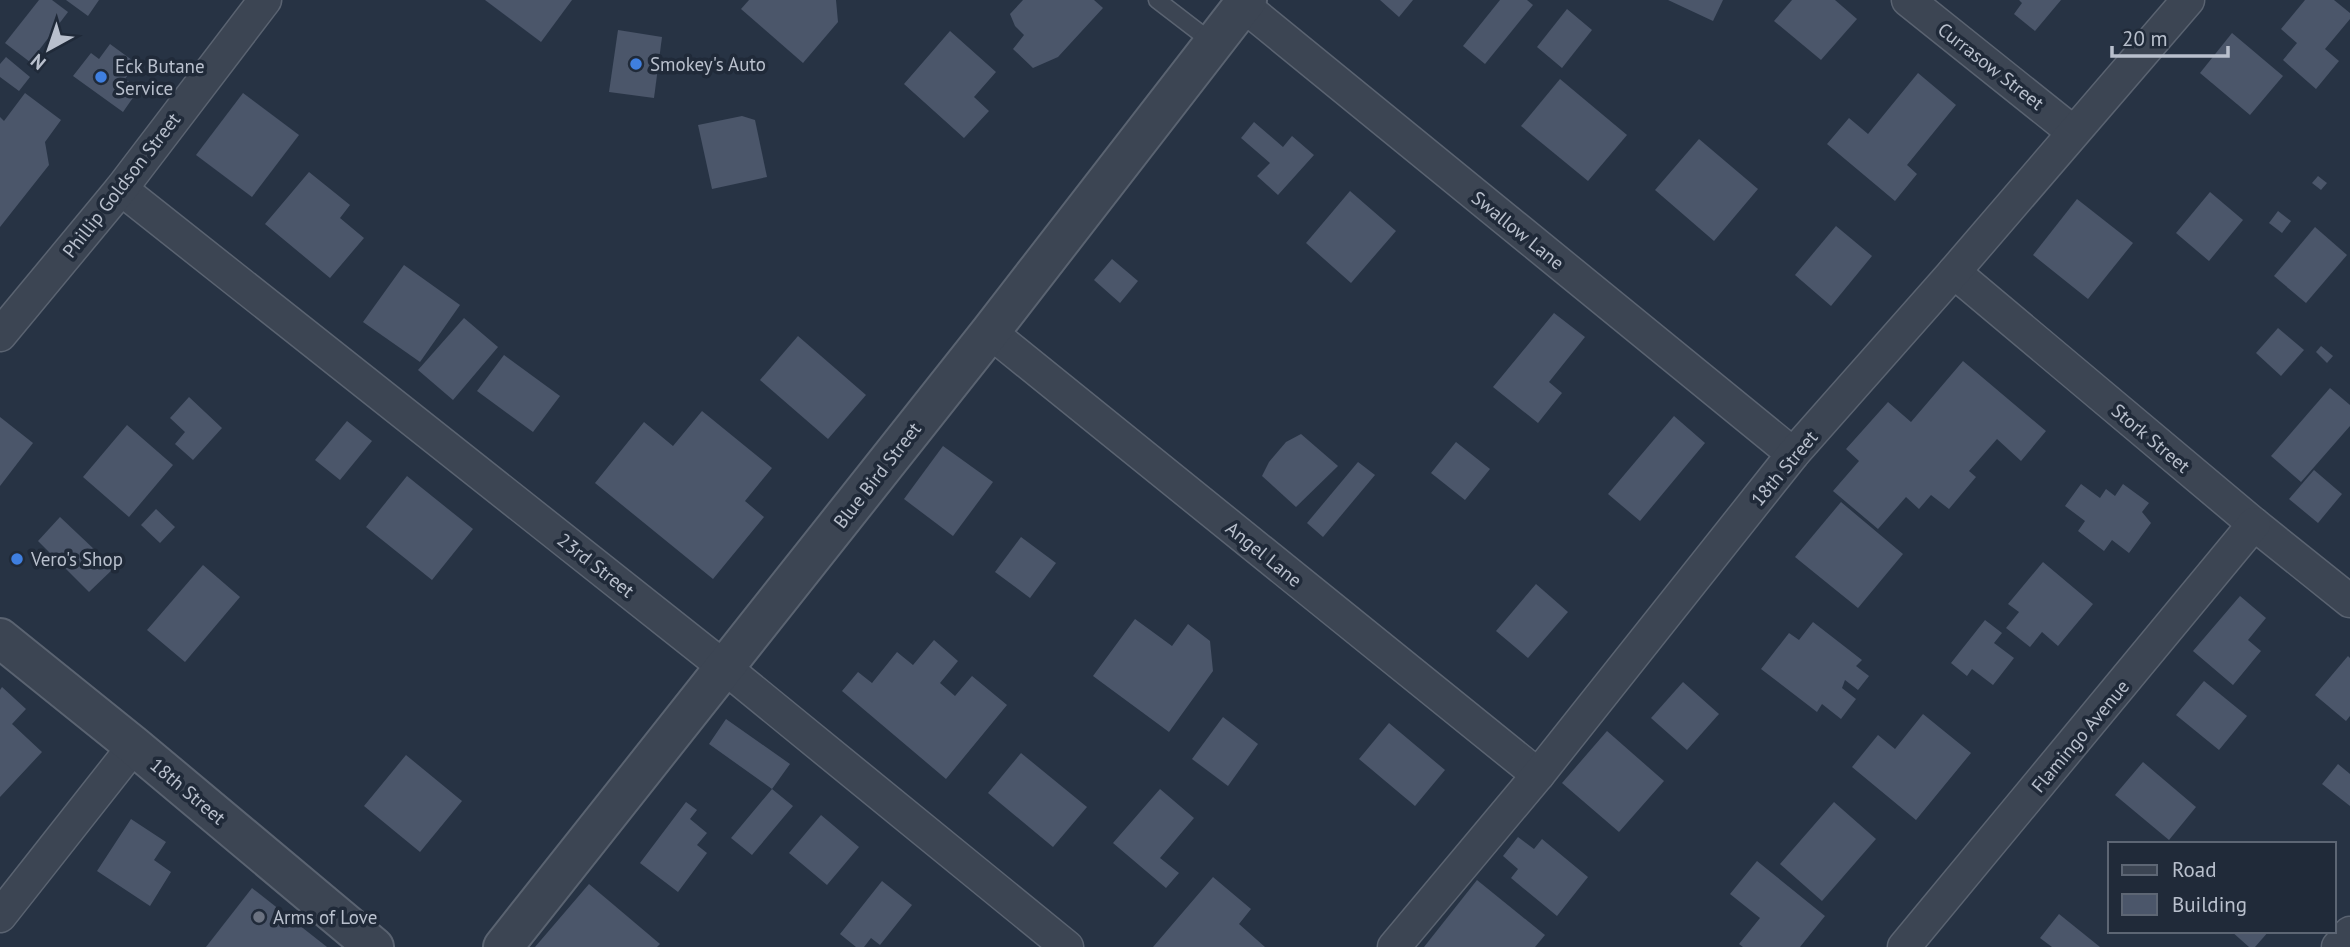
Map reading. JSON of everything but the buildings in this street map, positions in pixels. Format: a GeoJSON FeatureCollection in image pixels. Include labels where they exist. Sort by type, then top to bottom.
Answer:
{"type":"FeatureCollection","features":[{"type":"Feature","properties":{"kind":"street","name":"Phillip Goldson Street"},"geometry":{"type":"LineString","coordinates":[[0,335],[121,189],[265,0]]}},
{"type":"Feature","properties":{"kind":"street","name":"Currasow Street"},"geometry":{"type":"LineString","coordinates":[[1908,0],[2073,132]]}},
{"type":"Feature","properties":{"kind":"street","name":"18th Street"},"geometry":{"type":"LineString","coordinates":[[1394,947],[1538,775],[1793,454],[2188,0]]}},
{"type":"Feature","properties":{"kind":"street","name":"Blue Bird Street"},"geometry":{"type":"LineString","coordinates":[[503,947],[990,332],[1245,2]]}},
{"type":"Feature","properties":{"kind":"street","name":"Swallow Lane"},"geometry":{"type":"LineString","coordinates":[[1245,2],[1793,454]]}},
{"type":"Feature","properties":{"kind":"street","name":"23rd Street"},"geometry":{"type":"LineString","coordinates":[[121,189],[724,667],[1067,947]]}},
{"type":"Feature","properties":{"kind":"street","name":"Stork Street"},"geometry":{"type":"LineString","coordinates":[[1954,272],[2254,524],[2350,601]]}},
{"type":"Feature","properties":{"kind":"street","name":"Angel Lane"},"geometry":{"type":"LineString","coordinates":[[990,332],[1538,775]]}},
{"type":"Feature","properties":{"kind":"street","name":"Flamingo Avenue"},"geometry":{"type":"LineString","coordinates":[[1905,947],[2254,524]]}},
{"type":"Feature","properties":{"kind":"street","name":"18th Street"},"geometry":{"type":"LineString","coordinates":[[0,638],[374,947]]}},
{"type":"Feature","properties":{"kind":"street"},"geometry":{"type":"LineString","coordinates":[[0,916],[134,746]]}},
{"type":"Feature","properties":{"kind":"street"},"geometry":{"type":"LineString","coordinates":[[2338,947],[2350,933]]}},
{"type":"Feature","properties":{"kind":"lane"},"geometry":{"type":"LineString","coordinates":[[1157,0],[1213,43]]}},
{"type":"Feature","properties":{"kind":"place","name":"Smokey's Auto"},"geometry":{"type":"Point","coordinates":[636,64]}},
{"type":"Feature","properties":{"kind":"place","name":"Eck Butane Service"},"geometry":{"type":"Point","coordinates":[101,77]}},
{"type":"Feature","properties":{"kind":"place","name":"Vero's Shop"},"geometry":{"type":"Point","coordinates":[17,559]}},
{"type":"Feature","properties":{"kind":"place","name":"Arms of Love"},"geometry":{"type":"Point","coordinates":[259,917]}}]}
